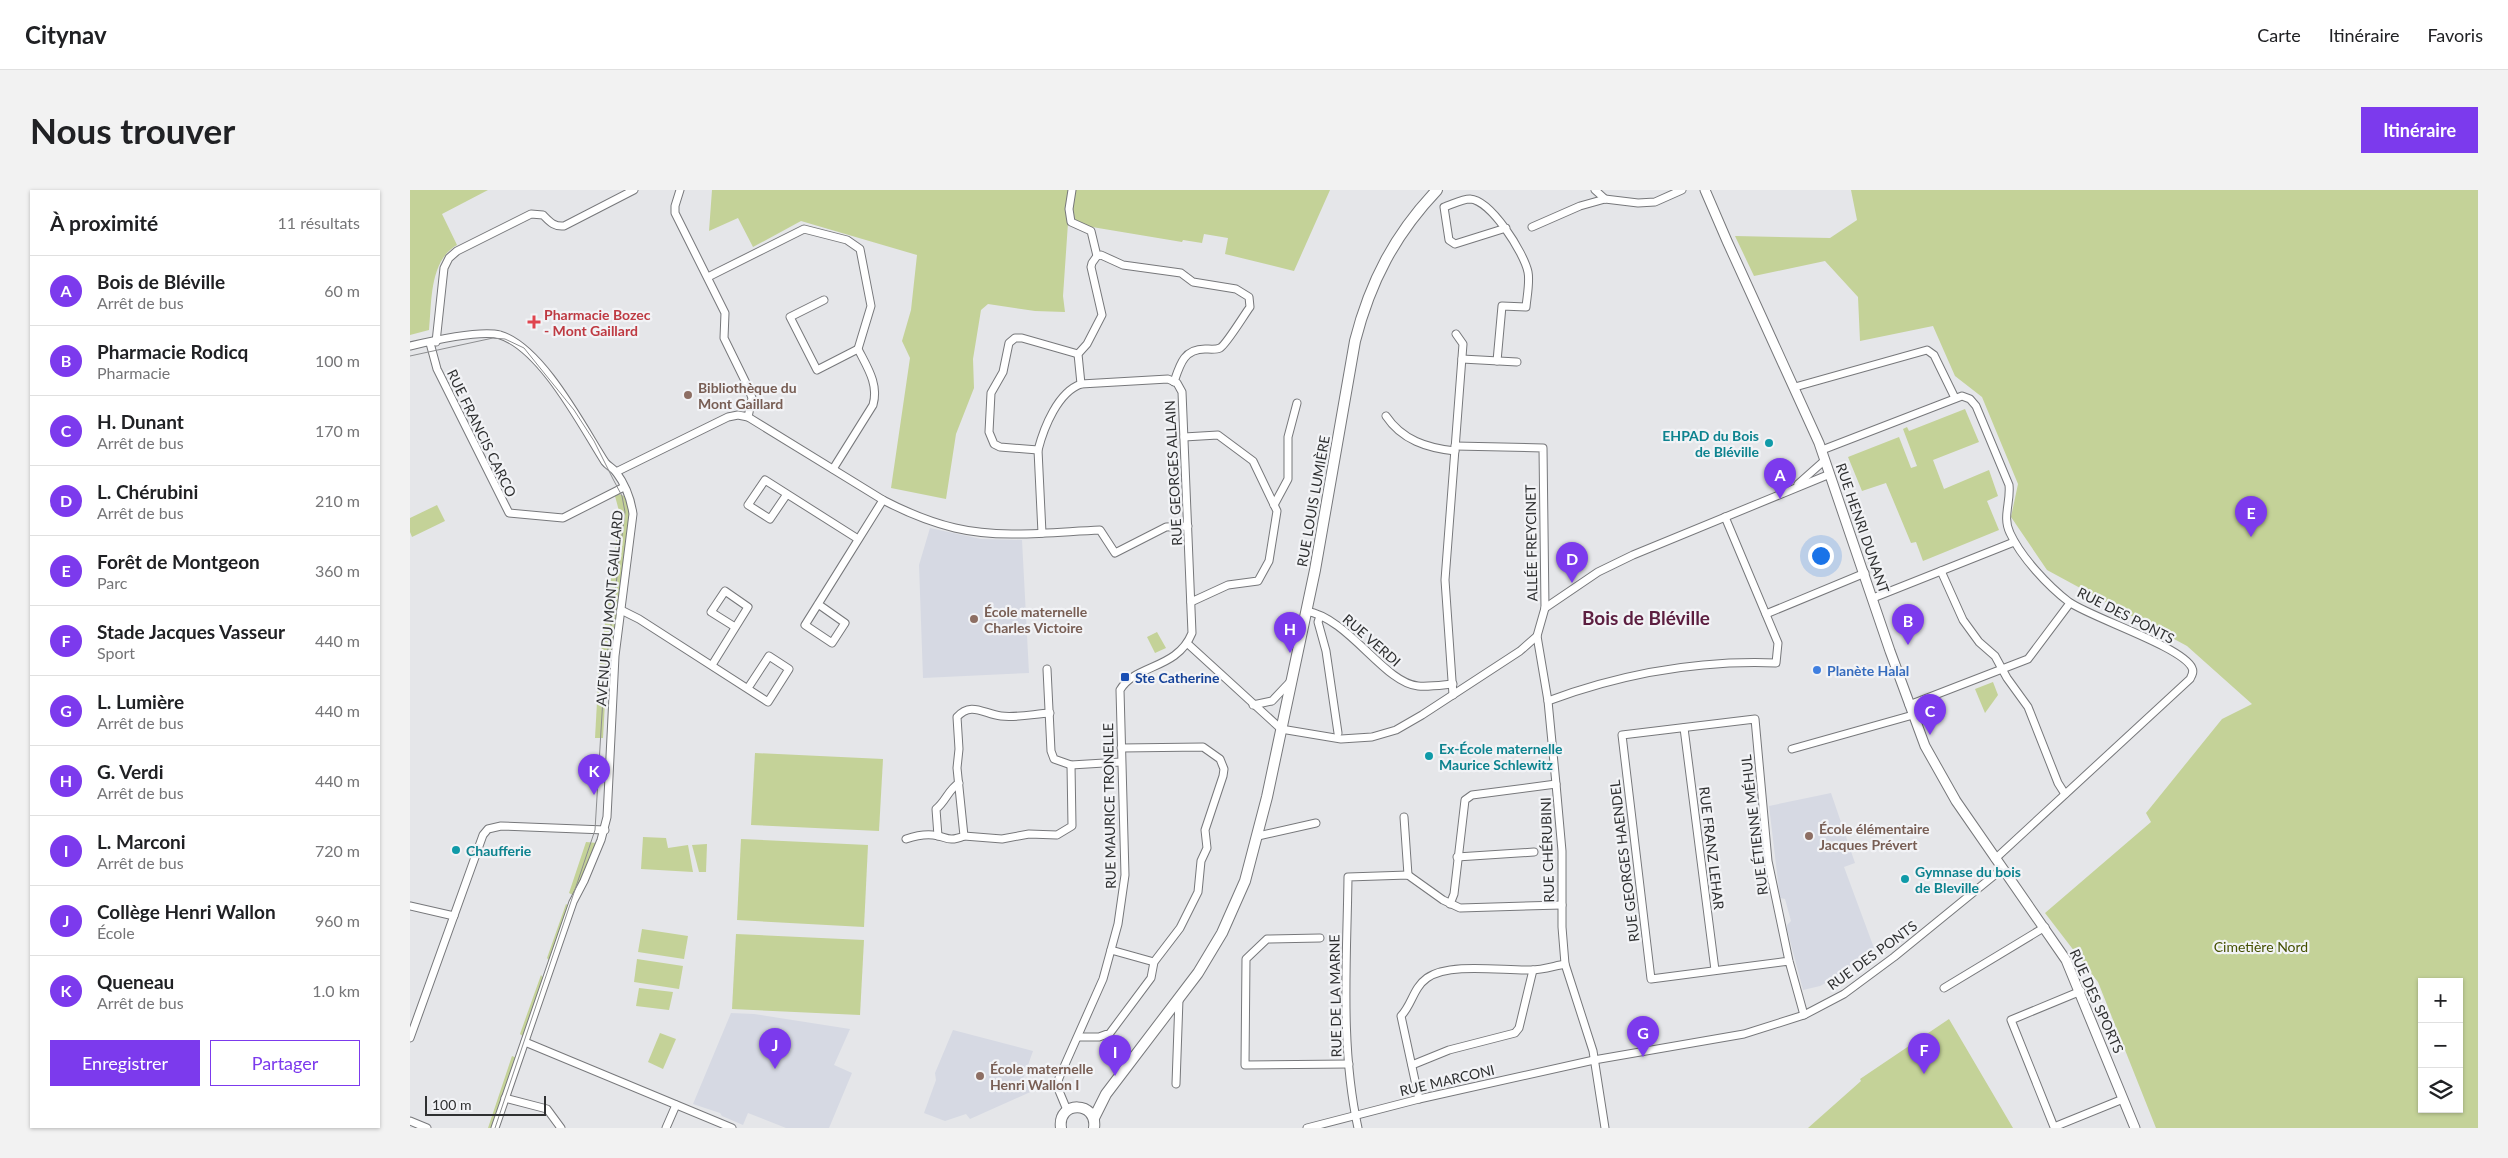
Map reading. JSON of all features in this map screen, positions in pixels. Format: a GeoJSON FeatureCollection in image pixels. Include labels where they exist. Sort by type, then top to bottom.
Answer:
{"type":"FeatureCollection","features":[{"type":"Feature","properties":{"kind":"main road","name":"RUE LOUIS LUMIÈRE"},"geometry":{"type":"LineString","coordinates":[[1067,1110],[1083,1107],[1097,1101],[1106,1094],[1198,973],[1226,924],[1245,881],[1258,836],[1294,674],[1355,341],[1363,310],[1373,284],[1394,244],[1409,221],[1437,190]]}},
{"type":"Feature","properties":{"kind":"main road","name":"RUE LOUIS LUMIÈRE"},"geometry":{"type":"LineString","coordinates":[[1094,1126],[1106,1094]]}},
{"type":"Feature","properties":{"kind":"main road"},"geometry":{"type":"LineString","coordinates":[[1083,1107],[1090,1112],[1094,1126]]}},
{"type":"Feature","properties":{"kind":"main road"},"geometry":{"type":"LineString","coordinates":[[1062,1128],[1062,1117],[1067,1110]]}},
{"type":"Feature","properties":{"kind":"street"},"geometry":{"type":"LineString","coordinates":[[433,342],[444,268],[449,258],[457,252],[531,214],[543,215],[552,224],[558,227],[564,226],[634,190]]}},
{"type":"Feature","properties":{"kind":"street"},"geometry":{"type":"LineString","coordinates":[[680,190],[675,213],[725,313],[724,338],[752,398],[748,417]]}},
{"type":"Feature","properties":{"kind":"street"},"geometry":{"type":"LineString","coordinates":[[1042,533],[1038,450],[1041,439],[1063,396],[1071,387],[1081,384],[1078,354],[1087,344],[1102,315],[1091,267],[1097,256],[1091,231],[1072,222],[1069,208],[1072,190]]}},
{"type":"Feature","properties":{"kind":"street"},"geometry":{"type":"LineString","coordinates":[[1595,190],[1604,199]]}},
{"type":"Feature","properties":{"kind":"street"},"geometry":{"type":"LineString","coordinates":[[1532,227],[1580,206],[1604,199],[1638,203],[1655,202],[1682,190]]}},
{"type":"Feature","properties":{"kind":"street","name":"RUE HENRI DUNANT"},"geometry":{"type":"LineString","coordinates":[[1706,190],[1726,241],[1795,387],[1822,450],[1909,705],[1925,746],[1947,787],[2002,869]]}},
{"type":"Feature","properties":{"kind":"street"},"geometry":{"type":"LineString","coordinates":[[1497,361],[1502,306],[1526,306],[1527,268],[1506,228],[1478,201],[1469,199],[1444,208],[1450,240],[1454,244],[1506,228]]}},
{"type":"Feature","properties":{"kind":"street"},"geometry":{"type":"LineString","coordinates":[[708,277],[804,229],[847,240],[860,250],[871,306],[858,349],[874,384],[876,395],[874,405],[833,469]]}},
{"type":"Feature","properties":{"kind":"street"},"geometry":{"type":"LineString","coordinates":[[1097,256],[1101,255],[1123,265],[1181,273],[1193,282],[1236,289],[1249,297],[1250,308],[1236,324],[1227,342],[1219,348],[1193,349],[1187,354],[1174,382]]}},
{"type":"Feature","properties":{"kind":"street"},"geometry":{"type":"LineString","coordinates":[[824,300],[790,317],[817,370],[858,349]]}},
{"type":"Feature","properties":{"kind":"street","name":"AVENUE DU MONT GAILLARD"},"geometry":{"type":"LineString","coordinates":[[410,346],[481,334],[498,335],[522,346],[574,410],[606,463],[616,472],[631,502],[634,514],[615,656],[604,830],[584,881],[573,902],[495,1128]]}},
{"type":"Feature","properties":{"kind":"street"},"geometry":{"type":"LineString","coordinates":[[1454,695],[1445,580],[1464,344],[1456,334]]}},
{"type":"Feature","properties":{"kind":"street"},"geometry":{"type":"LineString","coordinates":[[1038,450],[1000,447],[994,444],[989,432],[991,393],[1004,372],[1009,343],[1015,338],[1022,338],[1078,354]]}},
{"type":"Feature","properties":{"kind":"street","name":"RUE FRANCIS CARCO"},"geometry":{"type":"LineString","coordinates":[[433,342],[434,361],[509,513],[562,518],[624,487]]}},
{"type":"Feature","properties":{"kind":"street"},"geometry":{"type":"LineString","coordinates":[[1795,387],[1927,350],[1934,355],[1955,398],[1822,450]]}},
{"type":"Feature","properties":{"kind":"street"},"geometry":{"type":"LineString","coordinates":[[1462,359],[1516,362]]}},
{"type":"Feature","properties":{"kind":"street","name":"RUE GEORGES ALLAIN"},"geometry":{"type":"LineString","coordinates":[[1081,384],[1168,379],[1174,382],[1182,392],[1192,632],[1188,644]]}},
{"type":"Feature","properties":{"kind":"street","name":"RUE DES PONTS"},"geometry":{"type":"LineString","coordinates":[[1955,398],[1966,397],[1976,406],[2009,485],[2006,514],[2009,531],[2014,542],[2046,582],[2070,603],[2152,641],[2188,663],[2193,673],[2190,679],[1995,858]]}},
{"type":"Feature","properties":{"kind":"street"},"geometry":{"type":"LineString","coordinates":[[1274,505],[1288,479],[1288,437],[1297,403]]}},
{"type":"Feature","properties":{"kind":"street"},"geometry":{"type":"LineString","coordinates":[[616,472],[728,418],[738,415],[748,417],[883,500],[906,512],[955,528],[1006,533],[1100,530],[1115,553],[1166,527],[1188,526]]}},
{"type":"Feature","properties":{"kind":"street"},"geometry":{"type":"LineString","coordinates":[[1386,416],[1393,426],[1412,440],[1438,449],[1455,448]]}},
{"type":"Feature","properties":{"kind":"street"},"geometry":{"type":"LineString","coordinates":[[1184,438],[1218,435],[1245,454],[1253,461],[1277,511],[1269,561],[1258,581],[1228,585],[1191,602]]}},
{"type":"Feature","properties":{"kind":"street","name":"ALLÉE FREYCINET"},"geometry":{"type":"LineString","coordinates":[[1455,448],[1543,448],[1545,608],[1537,636]]}},
{"type":"Feature","properties":{"kind":"street"},"geometry":{"type":"LineString","coordinates":[[1794,488],[1825,460]]}},
{"type":"Feature","properties":{"kind":"street"},"geometry":{"type":"LineString","coordinates":[[1545,608],[1598,572],[1830,474]]}},
{"type":"Feature","properties":{"kind":"street"},"geometry":{"type":"LineString","coordinates":[[786,494],[770,519],[748,504],[765,480],[858,539]]}},
{"type":"Feature","properties":{"kind":"street"},"geometry":{"type":"LineString","coordinates":[[818,604],[845,623],[832,643],[805,625],[858,539],[883,500]]}},
{"type":"Feature","properties":{"kind":"street"},"geometry":{"type":"LineString","coordinates":[[1548,701],[1584,688],[1652,671],[1716,664],[1776,663],[1778,643],[1725,517]]}},
{"type":"Feature","properties":{"kind":"street"},"geometry":{"type":"LineString","coordinates":[[1873,598],[2014,542]]}},
{"type":"Feature","properties":{"kind":"street"},"geometry":{"type":"LineString","coordinates":[[1941,570],[1963,620],[1979,642],[1995,656],[2002,670],[2028,707],[2058,783],[2065,794]]}},
{"type":"Feature","properties":{"kind":"street"},"geometry":{"type":"LineString","coordinates":[[1766,614],[1865,573]]}},
{"type":"Feature","properties":{"kind":"street"},"geometry":{"type":"LineString","coordinates":[[712,665],[748,607],[725,591],[712,612],[735,627]]}},
{"type":"Feature","properties":{"kind":"street"},"geometry":{"type":"LineString","coordinates":[[1909,705],[2028,659],[2070,603]]}},
{"type":"Feature","properties":{"kind":"street"},"geometry":{"type":"LineString","coordinates":[[622,610],[768,702],[789,669],[769,656],[748,688]]}},
{"type":"Feature","properties":{"kind":"street","name":"RUE VERDI"},"geometry":{"type":"LineString","coordinates":[[1306,611],[1320,616],[1357,641],[1396,678],[1416,686],[1453,684]]}},
{"type":"Feature","properties":{"kind":"street"},"geometry":{"type":"LineString","coordinates":[[1320,616],[1318,622],[1326,651],[1338,733]]}},
{"type":"Feature","properties":{"kind":"street"},"geometry":{"type":"LineString","coordinates":[[1188,644],[1281,729],[1341,739],[1372,738],[1396,730],[1454,695],[1520,651],[1537,636]]}},
{"type":"Feature","properties":{"kind":"street","name":"RUE CHÉRUBINI"},"geometry":{"type":"LineString","coordinates":[[1537,636],[1548,701],[1562,851],[1565,964],[1594,1060],[1605,1128]]}},
{"type":"Feature","properties":{"kind":"street","name":"RUE MAURICE TRONELLE"},"geometry":{"type":"LineString","coordinates":[[1067,1110],[1057,1086],[1063,1068],[1079,1037],[1104,979],[1118,924],[1125,875],[1120,704],[1122,686],[1181,652],[1188,644]]}},
{"type":"Feature","properties":{"kind":"street"},"geometry":{"type":"LineString","coordinates":[[1047,668],[1051,751],[1054,759],[1071,765],[1121,762]]}},
{"type":"Feature","properties":{"kind":"street"},"geometry":{"type":"LineString","coordinates":[[1253,705],[1272,701],[1280,696],[1294,674]]}},
{"type":"Feature","properties":{"kind":"street"},"geometry":{"type":"LineString","coordinates":[[964,836],[959,783],[957,717],[966,710],[980,709],[1001,716],[1050,712]]}},
{"type":"Feature","properties":{"kind":"street"},"geometry":{"type":"LineString","coordinates":[[1792,749],[1913,715]]}},
{"type":"Feature","properties":{"kind":"street","name":"RUE GEORGES HAENDEL"},"geometry":{"type":"LineString","coordinates":[[1755,720],[1622,735],[1651,979],[1788,961]]}},
{"type":"Feature","properties":{"kind":"street","name":"RUE ÉTIENNE MÉHUL"},"geometry":{"type":"LineString","coordinates":[[1755,720],[1768,861],[1788,961],[1804,1015]]}},
{"type":"Feature","properties":{"kind":"street","name":"RUE FRANZ LEHAR"},"geometry":{"type":"LineString","coordinates":[[1684,728],[1715,970]]}},
{"type":"Feature","properties":{"kind":"street"},"geometry":{"type":"LineString","coordinates":[[1079,1037],[1100,1038],[1110,1033],[1151,978],[1154,962],[1180,928],[1198,892],[1201,860],[1207,848],[1205,830],[1223,776],[1224,769],[1220,760],[1203,747],[1121,748]]}},
{"type":"Feature","properties":{"kind":"street"},"geometry":{"type":"LineString","coordinates":[[906,839],[915,835],[938,836],[943,840],[964,836],[1002,839],[1029,834],[1057,835],[1072,826],[1071,765]]}},
{"type":"Feature","properties":{"kind":"street"},"geometry":{"type":"LineString","coordinates":[[938,836],[936,809],[943,803],[949,789],[959,783]]}},
{"type":"Feature","properties":{"kind":"street"},"geometry":{"type":"LineString","coordinates":[[1450,904],[1454,894],[1465,800],[1472,795],[1556,784]]}},
{"type":"Feature","properties":{"kind":"street"},"geometry":{"type":"LineString","coordinates":[[1404,817],[1408,875],[1450,904],[1460,908],[1562,905]]}},
{"type":"Feature","properties":{"kind":"street"},"geometry":{"type":"LineString","coordinates":[[1258,836],[1316,823]]}},
{"type":"Feature","properties":{"kind":"street"},"geometry":{"type":"LineString","coordinates":[[410,1038],[483,835],[488,830],[501,826],[604,830]]}},
{"type":"Feature","properties":{"kind":"street"},"geometry":{"type":"LineString","coordinates":[[1457,857],[1534,852]]}},
{"type":"Feature","properties":{"kind":"street","name":"RUE DES PONTS"},"geometry":{"type":"LineString","coordinates":[[1594,1060],[1744,1034],[1804,1015],[1852,988],[2002,869]]}},
{"type":"Feature","properties":{"kind":"street","name":"RUE DES SPORTS"},"geometry":{"type":"LineString","coordinates":[[2002,869],[2045,927],[2066,960],[2135,1128]]}},
{"type":"Feature","properties":{"kind":"street","name":"RUE DE LA MARNE"},"geometry":{"type":"LineString","coordinates":[[1358,1128],[1349,1064],[1345,963],[1348,877],[1408,875]]}},
{"type":"Feature","properties":{"kind":"street"},"geometry":{"type":"LineString","coordinates":[[410,906],[454,916]]}},
{"type":"Feature","properties":{"kind":"street"},"geometry":{"type":"LineString","coordinates":[[1944,988],[2045,927]]}},
{"type":"Feature","properties":{"kind":"street"},"geometry":{"type":"LineString","coordinates":[[1320,938],[1267,939],[1246,958],[1245,1065],[1349,1064]]}},
{"type":"Feature","properties":{"kind":"street"},"geometry":{"type":"LineString","coordinates":[[1111,950],[1154,962]]}},
{"type":"Feature","properties":{"kind":"street"},"geometry":{"type":"LineString","coordinates":[[1420,1099],[1401,1016],[1407,1010],[1420,984],[1428,977],[1438,973],[1471,969],[1533,970],[1565,964]]}},
{"type":"Feature","properties":{"kind":"street"},"geometry":{"type":"LineString","coordinates":[[1412,1065],[1448,1050],[1515,1032],[1519,1028],[1533,970]]}},
{"type":"Feature","properties":{"kind":"street"},"geometry":{"type":"LineString","coordinates":[[2080,992],[2011,1020],[2054,1127],[2123,1099]]}},
{"type":"Feature","properties":{"kind":"street"},"geometry":{"type":"LineString","coordinates":[[1176,1084],[1179,998]]}},
{"type":"Feature","properties":{"kind":"street"},"geometry":{"type":"LineString","coordinates":[[525,1042],[732,1128]]}},
{"type":"Feature","properties":{"kind":"street","name":"RUE MARCONI"},"geometry":{"type":"LineString","coordinates":[[1307,1128],[1420,1099],[1594,1060]]}},
{"type":"Feature","properties":{"kind":"street"},"geometry":{"type":"LineString","coordinates":[[506,1098],[546,1109],[561,1128]]}},
{"type":"Feature","properties":{"kind":"street"},"geometry":{"type":"LineString","coordinates":[[666,1128],[676,1105]]}},
{"type":"Feature","properties":{"kind":"street"},"geometry":{"type":"LineString","coordinates":[[410,1121],[427,1128]]}},
{"type":"Feature","properties":{"kind":"shaded area","name":"École maternelle Charles Victoire"},"geometry":{"type":"Polygon","coordinates":[[[930,528],[981,539],[1022,540],[1029,673],[923,678],[919,565],[930,528]]]}},
{"type":"Feature","properties":{"kind":"shaded area"},"geometry":{"type":"Polygon","coordinates":[[[1831,793],[1855,863],[1844,867],[1874,948],[1835,978],[1820,986],[1803,990],[1787,929],[1787,925],[1791,921],[1785,899],[1780,898],[1769,806],[1831,793]]]}},
{"type":"Feature","properties":{"kind":"shaded area"},"geometry":{"type":"Polygon","coordinates":[[[731,1013],[754,1014],[850,1029],[834,1065],[852,1073],[829,1128],[786,1128],[748,1113],[743,1125],[722,1116],[720,1113],[693,1104],[731,1013]]]}},
{"type":"Feature","properties":{"kind":"shaded area","name":"École maternelle Henri Wallon I"},"geometry":{"type":"Polygon","coordinates":[[[953,1030],[1033,1051],[1023,1079],[1035,1083],[1037,1089],[970,1119],[966,1114],[945,1121],[924,1113],[936,1080],[935,1073],[953,1030]]]}},
{"type":"Feature","properties":{"kind":"green space"},"geometry":{"type":"Polygon","coordinates":[[[410,190],[488,190],[442,214],[457,245],[441,261],[437,272],[432,295],[429,330],[410,335],[410,190]]]}},
{"type":"Feature","properties":{"kind":"green space"},"geometry":{"type":"Polygon","coordinates":[[[712,190],[1330,190],[1294,271],[1225,254],[1228,238],[1204,234],[1202,243],[1183,240],[1182,242],[1068,223],[1063,296],[1065,312],[1035,311],[988,304],[981,310],[973,359],[974,388],[956,434],[946,499],[891,488],[910,358],[902,341],[911,310],[917,255],[801,221],[753,247],[738,218],[709,231],[712,190]]]}},
{"type":"Feature","properties":{"kind":"green space","name":"Cimetière Nord"},"geometry":{"type":"Polygon","coordinates":[[[1851,190],[2478,190],[2478,1128],[2156,1128],[2098,982],[2045,913],[2151,822],[2146,813],[2222,719],[2252,704],[2187,646],[2047,570],[2011,517],[2018,484],[1982,397],[1955,376],[1933,326],[1860,341],[1858,297],[1825,261],[1754,276],[1735,236],[1830,238],[1857,220],[1851,190]]]}},
{"type":"Feature","properties":{"kind":"green space"},"geometry":{"type":"Polygon","coordinates":[[[1965,409],[1979,442],[1933,460],[1944,489],[1989,470],[1998,496],[1987,501],[1999,530],[1923,561],[1916,542],[1911,543],[1886,483],[1862,491],[1848,457],[1899,437],[1911,468],[1917,466],[1903,429],[1907,427],[1909,431],[1965,409]]]}},
{"type":"Feature","properties":{"kind":"green space"},"geometry":{"type":"Polygon","coordinates":[[[619,494],[624,496],[630,511],[612,653],[601,652],[618,528],[619,511],[615,496],[619,494]]]}},
{"type":"Feature","properties":{"kind":"green space"},"geometry":{"type":"Polygon","coordinates":[[[437,505],[445,521],[412,537],[410,518],[437,505]]]}},
{"type":"Feature","properties":{"kind":"green space"},"geometry":{"type":"Polygon","coordinates":[[[1157,632],[1166,648],[1155,653],[1147,637],[1157,632]]]}},
{"type":"Feature","properties":{"kind":"green space"},"geometry":{"type":"Polygon","coordinates":[[[600,663],[608,663],[606,678],[598,677],[600,663]]]}},
{"type":"Feature","properties":{"kind":"green space"},"geometry":{"type":"Polygon","coordinates":[[[1993,682],[1998,695],[1985,713],[1975,689],[1993,682]]]}},
{"type":"Feature","properties":{"kind":"green space"},"geometry":{"type":"Polygon","coordinates":[[[598,684],[606,684],[603,738],[595,738],[598,684]]]}},
{"type":"Feature","properties":{"kind":"green space"},"geometry":{"type":"Polygon","coordinates":[[[755,753],[883,759],[879,831],[751,825],[755,753]]]}},
{"type":"Feature","properties":{"kind":"green space"},"geometry":{"type":"Polygon","coordinates":[[[643,837],[666,838],[668,848],[688,845],[693,872],[641,869],[643,837]]]}},
{"type":"Feature","properties":{"kind":"green space"},"geometry":{"type":"Polygon","coordinates":[[[741,839],[868,845],[864,927],[737,920],[741,839]]]}},
{"type":"Feature","properties":{"kind":"green space"},"geometry":{"type":"Polygon","coordinates":[[[586,842],[597,843],[581,882],[573,895],[569,893],[586,842]]]}},
{"type":"Feature","properties":{"kind":"green space"},"geometry":{"type":"Polygon","coordinates":[[[707,844],[706,872],[699,872],[692,845],[707,844]]]}},
{"type":"Feature","properties":{"kind":"green space"},"geometry":{"type":"Polygon","coordinates":[[[566,904],[569,906],[550,962],[547,958],[566,904]]]}},
{"type":"Feature","properties":{"kind":"green space"},"geometry":{"type":"Polygon","coordinates":[[[642,929],[688,936],[684,959],[638,952],[642,929]]]}},
{"type":"Feature","properties":{"kind":"green space"},"geometry":{"type":"Polygon","coordinates":[[[736,934],[864,940],[860,1015],[732,1009],[736,934]]]}},
{"type":"Feature","properties":{"kind":"green space"},"geometry":{"type":"Polygon","coordinates":[[[637,959],[683,966],[679,989],[634,982],[637,959]]]}},
{"type":"Feature","properties":{"kind":"green space"},"geometry":{"type":"Polygon","coordinates":[[[541,975],[544,979],[524,1037],[520,1034],[541,975]]]}},
{"type":"Feature","properties":{"kind":"green space"},"geometry":{"type":"Polygon","coordinates":[[[639,988],[673,992],[669,1010],[636,1006],[639,988]]]}},
{"type":"Feature","properties":{"kind":"green space"},"geometry":{"type":"Polygon","coordinates":[[[1949,1019],[2013,1128],[1808,1128],[1861,1081],[1860,1079],[1949,1019]]]}},
{"type":"Feature","properties":{"kind":"green space"},"geometry":{"type":"Polygon","coordinates":[[[660,1033],[676,1039],[663,1069],[648,1062],[660,1033]]]}},
{"type":"Feature","properties":{"kind":"green space"},"geometry":{"type":"Polygon","coordinates":[[[512,1056],[517,1058],[493,1128],[488,1128],[512,1056]]]}},
{"type":"Feature","properties":{"kind":"tram line"},"geometry":{"type":"LineString","coordinates":[[410,356],[493,338],[505,339],[524,348],[574,410],[594,441],[622,496],[625,512],[604,681],[595,830],[495,1128]]}},
{"type":"Feature","properties":{"kind":"place","name":"Pharmacie Bozec - Mont Gaillard"},"geometry":{"type":"Point","coordinates":[534,322]}},
{"type":"Feature","properties":{"kind":"place","name":"Bibliothèque du Mont Gaillard"},"geometry":{"type":"Point","coordinates":[688,395]}},
{"type":"Feature","properties":{"kind":"place","name":"EHPAD du Bois de Bléville"},"geometry":{"type":"Point","coordinates":[1769,443]}},
{"type":"Feature","properties":{"kind":"place","name":"Bois de Bléville"},"geometry":{"type":"Point","coordinates":[1780,499]}},
{"type":"Feature","properties":{"kind":"place","name":"Forêt de Montgeon"},"geometry":{"type":"Point","coordinates":[2251,537]}},
{"type":"Feature","properties":{"kind":"place","name":"L. Chérubini"},"geometry":{"type":"Point","coordinates":[1572,583]}},
{"type":"Feature","properties":{"kind":"place","name":"École maternelle Charles Victoire"},"geometry":{"type":"Point","coordinates":[974,619]}},
{"type":"Feature","properties":{"kind":"place","name":"Pharmacie Rodicq"},"geometry":{"type":"Point","coordinates":[1908,645]}},
{"type":"Feature","properties":{"kind":"place","name":"G. Verdi"},"geometry":{"type":"Point","coordinates":[1290,653]}},
{"type":"Feature","properties":{"kind":"place","name":"Planète Halal"},"geometry":{"type":"Point","coordinates":[1817,670]}},
{"type":"Feature","properties":{"kind":"place","name":"Ste Catherine"},"geometry":{"type":"Point","coordinates":[1125,677]}},
{"type":"Feature","properties":{"kind":"place","name":"H. Dunant"},"geometry":{"type":"Point","coordinates":[1930,735]}},
{"type":"Feature","properties":{"kind":"place","name":"Ex-École maternelle Maurice Schlewitz"},"geometry":{"type":"Point","coordinates":[1429,756]}},
{"type":"Feature","properties":{"kind":"place","name":"Queneau"},"geometry":{"type":"Point","coordinates":[594,795]}},
{"type":"Feature","properties":{"kind":"place","name":"École élémentaire Jacques Prévert"},"geometry":{"type":"Point","coordinates":[1809,836]}},
{"type":"Feature","properties":{"kind":"place","name":"Chaufferie"},"geometry":{"type":"Point","coordinates":[456,850]}},
{"type":"Feature","properties":{"kind":"place","name":"Gymnase du bois de Bleville"},"geometry":{"type":"Point","coordinates":[1905,879]}},
{"type":"Feature","properties":{"kind":"place","name":"L. Lumière"},"geometry":{"type":"Point","coordinates":[1643,1057]}},
{"type":"Feature","properties":{"kind":"place","name":"Collège Henri Wallon"},"geometry":{"type":"Point","coordinates":[775,1069]}},
{"type":"Feature","properties":{"kind":"place","name":"Stade Jacques Vasseur"},"geometry":{"type":"Point","coordinates":[1924,1074]}},
{"type":"Feature","properties":{"kind":"place","name":"École maternelle Henri Wallon I"},"geometry":{"type":"Point","coordinates":[980,1076]}},
{"type":"Feature","properties":{"kind":"place","name":"L. Marconi"},"geometry":{"type":"Point","coordinates":[1115,1076]}},
{"type":"Feature","properties":{"kind":"district","name":"Bois de Bléville"},"geometry":{"type":"Point","coordinates":[1646,617]}}]}
